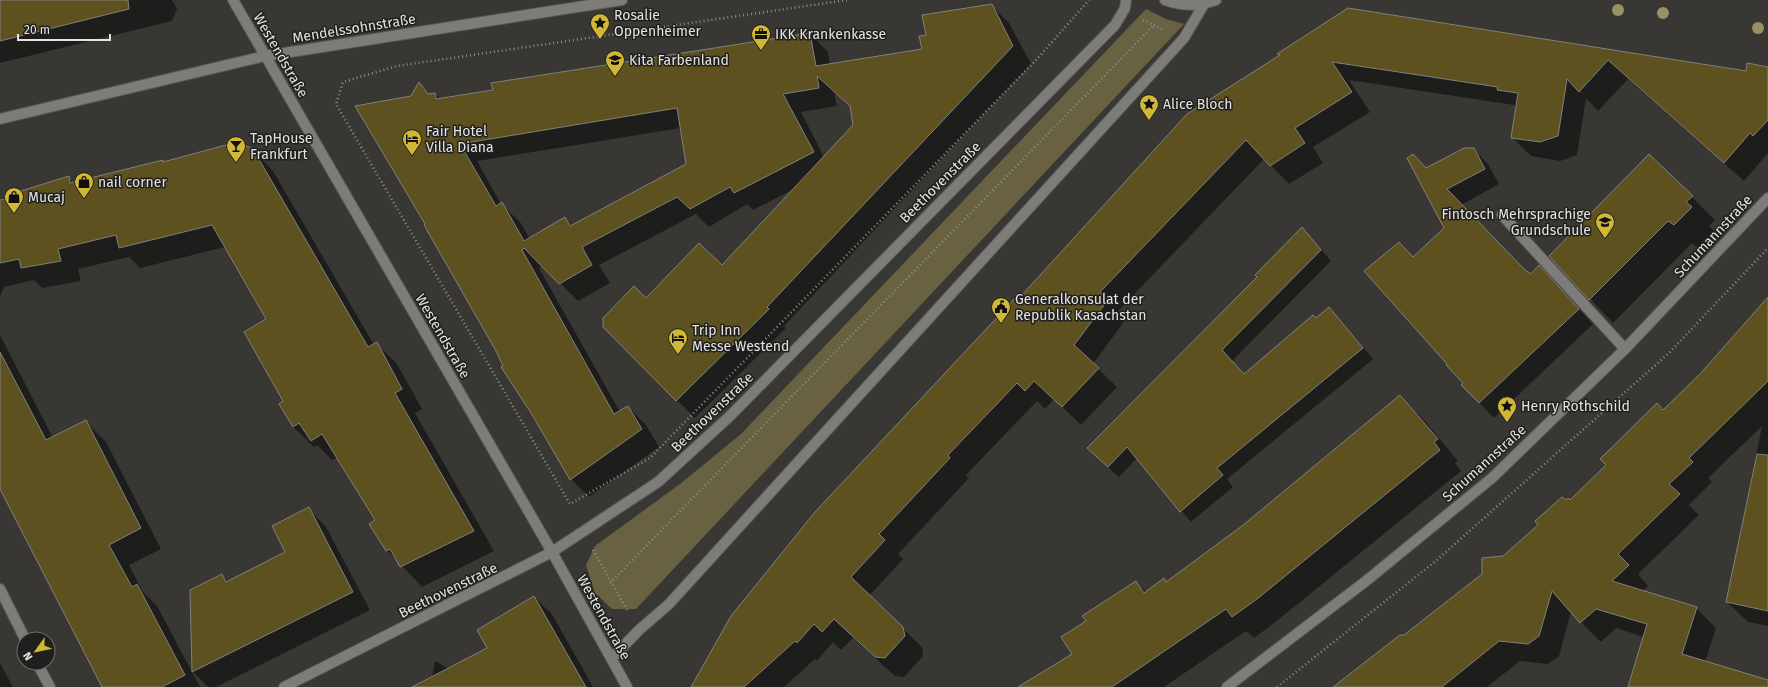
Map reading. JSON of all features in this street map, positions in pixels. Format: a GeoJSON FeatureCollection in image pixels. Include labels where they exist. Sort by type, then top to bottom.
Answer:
{"type":"FeatureCollection","features":[{"type":"Feature","properties":{"kind":"street","name":"Westendstraße"},"geometry":{"type":"LineString","coordinates":[[233,0],[552,552],[627,687]]}},
{"type":"Feature","properties":{"kind":"street","name":"Mendelssohnstraße"},"geometry":{"type":"LineString","coordinates":[[0,119],[265,56],[622,0]]}},
{"type":"Feature","properties":{"kind":"street","name":"Beethovenstraße"},"geometry":{"type":"LineString","coordinates":[[284,687],[552,552],[658,482],[730,416],[1115,25],[1125,8],[1126,0]]}},
{"type":"Feature","properties":{"kind":"street"},"geometry":{"type":"LineString","coordinates":[[1165,0],[1175,4],[1204,4],[1216,0]]}},
{"type":"Feature","properties":{"kind":"street"},"geometry":{"type":"LineString","coordinates":[[611,659],[639,630],[669,604],[1131,97],[1184,38],[1204,4]]}},
{"type":"Feature","properties":{"kind":"street","name":"Schumannstraße"},"geometry":{"type":"LineString","coordinates":[[1227,687],[1366,581],[1492,478],[1625,349],[1768,198]]}},
{"type":"Feature","properties":{"kind":"street"},"geometry":{"type":"LineString","coordinates":[[1502,215],[1625,349]]}},
{"type":"Feature","properties":{"kind":"street"},"geometry":{"type":"LineString","coordinates":[[0,589],[21,631]]}},
{"type":"Feature","properties":{"kind":"street"},"geometry":{"type":"LineString","coordinates":[[41,671],[50,687]]}},
{"type":"Feature","properties":{"kind":"path"},"geometry":{"type":"LineString","coordinates":[[847,0],[396,66],[343,82],[336,104],[570,504],[650,458],[1037,59],[1089,0]]}},
{"type":"Feature","properties":{"kind":"path"},"geometry":{"type":"LineString","coordinates":[[1138,16],[1153,26],[1170,33]]}},
{"type":"Feature","properties":{"kind":"path"},"geometry":{"type":"LineString","coordinates":[[610,583],[1153,26]]}},
{"type":"Feature","properties":{"kind":"path"},"geometry":{"type":"LineString","coordinates":[[593,550],[626,610]]}},
{"type":"Feature","properties":{"kind":"shaded area"},"geometry":{"type":"Polygon","coordinates":[[[1146,9],[1166,19],[1184,24],[636,609],[612,609],[595,593],[586,565],[595,546],[680,484],[741,434],[1146,9]]]}},
{"type":"Feature","properties":{"kind":"building"},"geometry":{"type":"Polygon","coordinates":[[[0,0],[128,0],[129,9],[0,41],[0,0]]]}},
{"type":"Feature","properties":{"kind":"building"},"geometry":{"type":"Polygon","coordinates":[[[992,4],[1013,46],[767,307],[769,309],[676,401],[603,327],[603,318],[634,286],[646,298],[699,243],[722,265],[853,125],[850,106],[817,76],[819,88],[783,94],[814,152],[734,193],[730,187],[690,209],[677,197],[582,247],[592,265],[559,284],[524,248],[522,250],[614,414],[628,406],[642,429],[570,480],[531,413],[501,367],[503,366],[496,351],[424,225],[425,224],[355,106],[411,96],[419,82],[428,94],[435,93],[436,99],[493,90],[491,83],[810,33],[816,66],[922,49],[919,36],[926,35],[922,15],[992,4]],[[677,108],[460,144],[496,206],[502,202],[524,241],[565,217],[570,226],[686,164],[677,108]]]}},
{"type":"Feature","properties":{"kind":"building"},"geometry":{"type":"Polygon","coordinates":[[[1348,8],[1746,71],[1747,63],[1768,67],[1768,120],[1753,136],[1750,133],[1724,163],[1608,60],[1579,92],[1567,79],[1558,136],[1540,142],[1511,138],[1518,93],[1497,90],[1498,87],[1332,62],[1352,92],[1295,128],[1305,143],[1270,166],[1246,140],[1100,292],[1108,300],[1074,345],[1099,368],[1062,407],[1034,381],[1025,391],[1017,383],[948,455],[950,458],[879,534],[885,540],[851,577],[903,627],[905,636],[885,658],[875,657],[834,619],[822,632],[814,624],[797,643],[795,641],[744,687],[691,687],[731,616],[815,512],[1019,294],[1021,296],[1187,114],[1280,55],[1277,54],[1348,8]]]}},
{"type":"Feature","properties":{"kind":"building"},"geometry":{"type":"Polygon","coordinates":[[[237,142],[253,149],[368,347],[377,342],[402,389],[395,393],[474,531],[400,567],[390,549],[386,551],[369,524],[375,520],[322,434],[311,441],[299,423],[293,427],[279,404],[283,401],[244,332],[266,319],[212,225],[119,248],[116,235],[58,249],[61,261],[21,268],[19,259],[0,263],[0,200],[8,198],[8,195],[69,176],[70,183],[163,160],[163,162],[237,142]]]}},
{"type":"Feature","properties":{"kind":"building"},"geometry":{"type":"Polygon","coordinates":[[[1464,148],[1474,148],[1485,169],[1447,189],[1525,270],[1531,274],[1539,265],[1579,309],[1479,403],[1461,385],[1463,383],[1446,365],[1447,364],[1364,271],[1399,242],[1413,257],[1444,228],[1407,158],[1413,154],[1426,168],[1464,148]]]}},
{"type":"Feature","properties":{"kind":"building"},"geometry":{"type":"Polygon","coordinates":[[[1649,154],[1693,196],[1686,202],[1692,207],[1674,225],[1668,221],[1589,300],[1549,256],[1649,154]]]}},
{"type":"Feature","properties":{"kind":"building"},"geometry":{"type":"Polygon","coordinates":[[[1302,227],[1321,250],[1222,350],[1244,374],[1313,315],[1316,318],[1329,307],[1363,348],[1217,468],[1223,475],[1180,512],[1127,447],[1108,467],[1087,448],[1257,277],[1255,275],[1302,227]]]}},
{"type":"Feature","properties":{"kind":"building"},"geometry":{"type":"Polygon","coordinates":[[[1768,297],[1768,381],[1689,458],[1693,462],[1669,484],[1680,494],[1618,554],[1629,565],[1612,581],[1697,607],[1682,654],[1768,680],[1768,687],[1628,687],[1647,624],[1596,609],[1580,623],[1552,591],[1539,636],[1528,644],[1499,641],[1442,687],[1333,687],[1400,635],[1404,635],[1482,574],[1482,558],[1503,556],[1538,525],[1535,521],[1562,497],[1566,500],[1568,498],[1570,500],[1606,465],[1600,459],[1657,403],[1663,410],[1701,373],[1768,297]]]}},
{"type":"Feature","properties":{"kind":"building"},"geometry":{"type":"Polygon","coordinates":[[[0,352],[46,440],[86,420],[141,528],[109,545],[132,587],[137,584],[185,675],[162,687],[102,687],[0,489],[0,352]]]}},
{"type":"Feature","properties":{"kind":"building"},"geometry":{"type":"Polygon","coordinates":[[[1400,395],[1438,439],[1434,442],[1440,450],[1257,599],[1232,617],[1226,609],[1112,687],[1018,687],[1072,654],[1061,637],[1086,621],[1082,616],[1136,581],[1144,593],[1164,578],[1166,582],[1242,526],[1400,395]]]}},
{"type":"Feature","properties":{"kind":"building"},"geometry":{"type":"Polygon","coordinates":[[[1757,454],[1768,455],[1768,611],[1726,602],[1757,454]]]}},
{"type":"Feature","properties":{"kind":"building"},"geometry":{"type":"Polygon","coordinates":[[[309,507],[353,592],[192,672],[190,590],[222,574],[226,582],[285,552],[272,526],[309,507]]]}},
{"type":"Feature","properties":{"kind":"building"},"geometry":{"type":"Polygon","coordinates":[[[534,596],[586,687],[412,687],[487,648],[477,630],[534,596]]]}},
{"type":"Feature","properties":{"kind":"place","name":"Rosalie Oppenheimer"},"geometry":{"type":"Point","coordinates":[600,40]}},
{"type":"Feature","properties":{"kind":"place","name":"IKK Krankenkasse"},"geometry":{"type":"Point","coordinates":[761,51]}},
{"type":"Feature","properties":{"kind":"place","name":"Kita Farbenland"},"geometry":{"type":"Point","coordinates":[615,77]}},
{"type":"Feature","properties":{"kind":"place","name":"Alice Bloch"},"geometry":{"type":"Point","coordinates":[1149,121]}},
{"type":"Feature","properties":{"kind":"place","name":"Fair Hotel Villa Diana"},"geometry":{"type":"Point","coordinates":[412,156]}},
{"type":"Feature","properties":{"kind":"place","name":"TapHouse Frankfurt"},"geometry":{"type":"Point","coordinates":[236,163]}},
{"type":"Feature","properties":{"kind":"place","name":"nail corner"},"geometry":{"type":"Point","coordinates":[84,199]}},
{"type":"Feature","properties":{"kind":"place","name":"Mucaj"},"geometry":{"type":"Point","coordinates":[14,214]}},
{"type":"Feature","properties":{"kind":"place","name":"Fintosch Mehrsprachige Grundschule"},"geometry":{"type":"Point","coordinates":[1605,239]}},
{"type":"Feature","properties":{"kind":"place","name":"Generalkonsulat der Republik Kasachstan"},"geometry":{"type":"Point","coordinates":[1001,324]}},
{"type":"Feature","properties":{"kind":"place","name":"Trip Inn Messe Westend"},"geometry":{"type":"Point","coordinates":[678,355]}},
{"type":"Feature","properties":{"kind":"place","name":"Henry Rothschild"},"geometry":{"type":"Point","coordinates":[1507,423]}}]}
